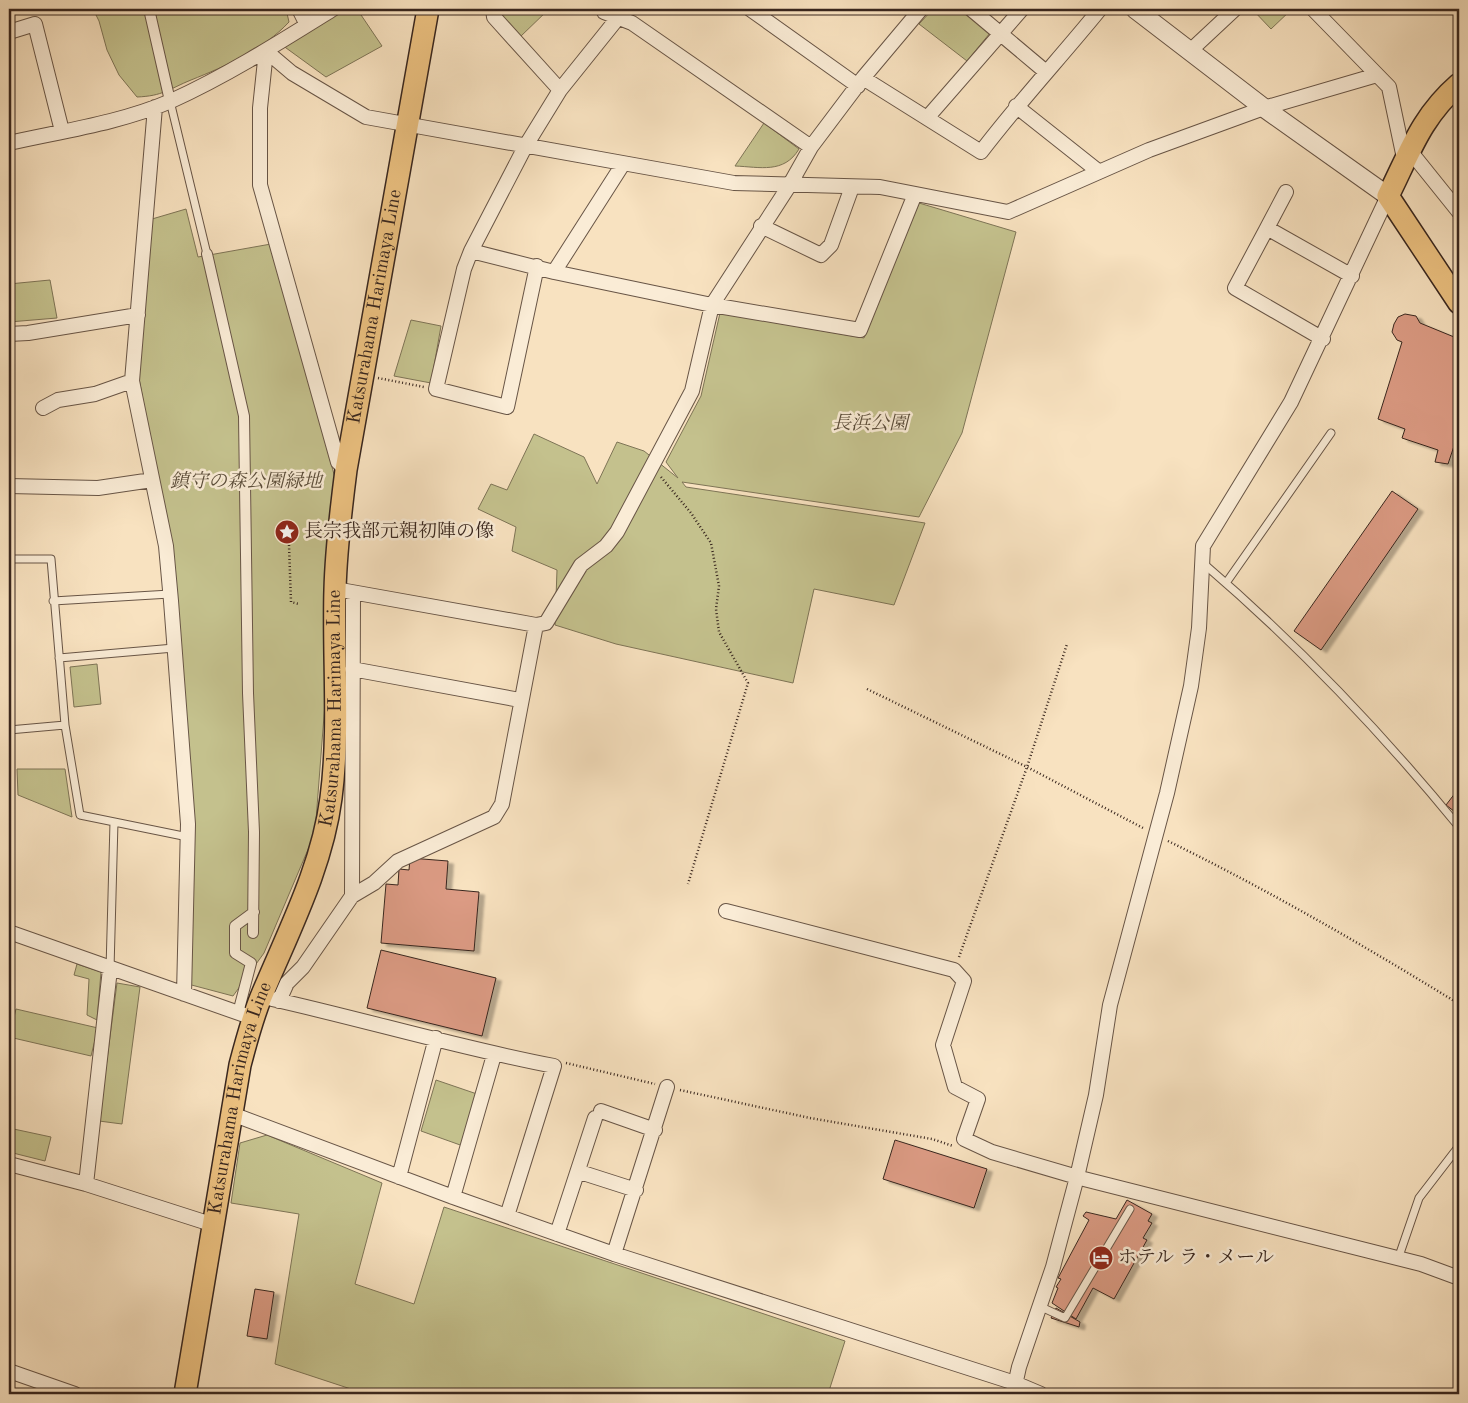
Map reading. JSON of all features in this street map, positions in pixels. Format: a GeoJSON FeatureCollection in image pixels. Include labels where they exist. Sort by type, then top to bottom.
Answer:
{"type":"FeatureCollection","features":[{"type":"Feature","properties":{"kind":"main road","name":"Katsurahama Harimaya Line"},"geometry":{"type":"LineString","coordinates":[[185,1394],[240,1065],[246,1015],[270,999],[323,840],[331,798],[344,591],[346,470],[409,125],[428,9]]}},
{"type":"Feature","properties":{"kind":"main road"},"geometry":{"type":"LineString","coordinates":[[1459,84],[1443,98],[1420,129],[1388,196],[1459,303]]}},
{"type":"Feature","properties":{"kind":"street"},"geometry":{"type":"LineString","coordinates":[[149,9],[170,101]]}},
{"type":"Feature","properties":{"kind":"street"},"geometry":{"type":"LineString","coordinates":[[299,9],[307,25]]}},
{"type":"Feature","properties":{"kind":"street"},"geometry":{"type":"LineString","coordinates":[[9,143],[170,101],[266,51],[333,9]]}},
{"type":"Feature","properties":{"kind":"street"},"geometry":{"type":"LineString","coordinates":[[493,9],[494,16],[560,90]]}},
{"type":"Feature","properties":{"kind":"street"},"geometry":{"type":"LineString","coordinates":[[602,9],[621,13],[632,23],[811,147]]}},
{"type":"Feature","properties":{"kind":"street"},"geometry":{"type":"LineString","coordinates":[[750,9],[861,82],[927,118],[981,152],[1016,106],[1100,9]]}},
{"type":"Feature","properties":{"kind":"street"},"geometry":{"type":"LineString","coordinates":[[352,896],[352,669],[344,591],[536,626],[546,623],[581,565],[606,546],[617,532],[692,391],[712,305],[761,226],[789,186],[811,147],[921,9]]}},
{"type":"Feature","properties":{"kind":"street"},"geometry":{"type":"LineString","coordinates":[[971,9],[1046,72]]}},
{"type":"Feature","properties":{"kind":"street"},"geometry":{"type":"LineString","coordinates":[[927,118],[1022,9]]}},
{"type":"Feature","properties":{"kind":"street"},"geometry":{"type":"LineString","coordinates":[[1014,1389],[1053,1267],[1077,1177],[1096,1096],[1110,1005],[1156,835],[1190,686],[1204,564],[1203,546],[1291,402],[1323,339],[1388,196],[1264,108],[1135,9]]}},
{"type":"Feature","properties":{"kind":"street"},"geometry":{"type":"LineString","coordinates":[[1190,51],[1235,9]]}},
{"type":"Feature","properties":{"kind":"street"},"geometry":{"type":"LineString","coordinates":[[1313,9],[1389,87],[1407,157],[1459,212]]}},
{"type":"Feature","properties":{"kind":"street"},"geometry":{"type":"LineString","coordinates":[[537,266],[507,407],[436,389],[464,269],[471,251],[525,147],[560,90],[621,13]]}},
{"type":"Feature","properties":{"kind":"street"},"geometry":{"type":"LineString","coordinates":[[9,32],[35,24],[62,130]]}},
{"type":"Feature","properties":{"kind":"street"},"geometry":{"type":"LineString","coordinates":[[266,51],[292,73],[366,117],[734,183],[880,187],[1008,212],[1098,171],[1264,108],[1377,75]]}},
{"type":"Feature","properties":{"kind":"street"},"geometry":{"type":"LineString","coordinates":[[266,51],[260,108],[260,185],[338,462],[346,470]]}},
{"type":"Feature","properties":{"kind":"street"},"geometry":{"type":"LineString","coordinates":[[155,106],[132,381],[166,546],[188,837],[184,994]]}},
{"type":"Feature","properties":{"kind":"street"},"geometry":{"type":"LineString","coordinates":[[1016,106],[1098,171]]}},
{"type":"Feature","properties":{"kind":"street"},"geometry":{"type":"LineString","coordinates":[[554,272],[623,164]]}},
{"type":"Feature","properties":{"kind":"street"},"geometry":{"type":"LineString","coordinates":[[761,226],[822,255],[831,245],[852,187]]}},
{"type":"Feature","properties":{"kind":"street"},"geometry":{"type":"LineString","coordinates":[[1286,192],[1235,288],[1323,339]]}},
{"type":"Feature","properties":{"kind":"street"},"geometry":{"type":"LineString","coordinates":[[471,251],[537,266],[554,272],[712,305],[860,330],[915,194]]}},
{"type":"Feature","properties":{"kind":"street"},"geometry":{"type":"LineString","coordinates":[[1267,228],[1352,276]]}},
{"type":"Feature","properties":{"kind":"street"},"geometry":{"type":"LineString","coordinates":[[206,254],[244,416],[248,693],[254,832],[253,933]]}},
{"type":"Feature","properties":{"kind":"street"},"geometry":{"type":"LineString","coordinates":[[9,334],[28,333],[138,315]]}},
{"type":"Feature","properties":{"kind":"street"},"geometry":{"type":"LineString","coordinates":[[43,408],[58,400],[96,394],[132,381]]}},
{"type":"Feature","properties":{"kind":"street"},"geometry":{"type":"LineString","coordinates":[[9,486],[98,488],[152,480]]}},
{"type":"Feature","properties":{"kind":"street"},"geometry":{"type":"LineString","coordinates":[[270,999],[303,967],[352,896],[374,883],[398,861],[494,817],[502,804],[520,700],[536,626]]}},
{"type":"Feature","properties":{"kind":"street"},"geometry":{"type":"LineString","coordinates":[[352,669],[520,700]]}},
{"type":"Feature","properties":{"kind":"street"},"geometry":{"type":"LineString","coordinates":[[726,911],[954,970],[964,981],[943,1045],[955,1087],[974,1096],[978,1103],[964,1139],[992,1152],[1077,1177],[1164,1201],[1398,1259],[1459,1278]]}},
{"type":"Feature","properties":{"kind":"street"},"geometry":{"type":"LineString","coordinates":[[9,932],[110,969],[246,1015],[251,963],[235,953],[235,926],[254,912]]}},
{"type":"Feature","properties":{"kind":"street"},"geometry":{"type":"LineString","coordinates":[[86,1184],[110,969]]}},
{"type":"Feature","properties":{"kind":"street"},"geometry":{"type":"LineString","coordinates":[[270,999],[436,1038],[494,1055],[554,1066],[507,1216]]}},
{"type":"Feature","properties":{"kind":"street"},"geometry":{"type":"LineString","coordinates":[[399,1176],[436,1038]]}},
{"type":"Feature","properties":{"kind":"street"},"geometry":{"type":"LineString","coordinates":[[452,1197],[494,1055]]}},
{"type":"Feature","properties":{"kind":"street"},"geometry":{"type":"LineString","coordinates":[[614,1254],[667,1088]]}},
{"type":"Feature","properties":{"kind":"street"},"geometry":{"type":"LineString","coordinates":[[232,1114],[452,1197],[614,1254],[1014,1389],[1041,1394]]}},
{"type":"Feature","properties":{"kind":"street"},"geometry":{"type":"LineString","coordinates":[[557,1234],[598,1115],[654,1130]]}},
{"type":"Feature","properties":{"kind":"street"},"geometry":{"type":"LineString","coordinates":[[9,1164],[86,1184],[214,1225]]}},
{"type":"Feature","properties":{"kind":"street"},"geometry":{"type":"LineString","coordinates":[[583,1173],[636,1190]]}},
{"type":"Feature","properties":{"kind":"street"},"geometry":{"type":"LineString","coordinates":[[9,1371],[74,1394]]}},
{"type":"Feature","properties":{"kind":"lane"},"geometry":{"type":"LineString","coordinates":[[170,101],[206,254]]}},
{"type":"Feature","properties":{"kind":"lane"},"geometry":{"type":"LineString","coordinates":[[1226,584],[1330,432]]}},
{"type":"Feature","properties":{"kind":"lane"},"geometry":{"type":"LineString","coordinates":[[9,559],[52,559],[53,601],[65,725],[80,815],[188,837]]}},
{"type":"Feature","properties":{"kind":"lane"},"geometry":{"type":"LineString","coordinates":[[1204,564],[1320,674],[1418,776],[1459,827]]}},
{"type":"Feature","properties":{"kind":"lane"},"geometry":{"type":"LineString","coordinates":[[53,601],[170,594]]}},
{"type":"Feature","properties":{"kind":"lane"},"geometry":{"type":"LineString","coordinates":[[59,658],[174,648]]}},
{"type":"Feature","properties":{"kind":"lane"},"geometry":{"type":"LineString","coordinates":[[9,730],[65,725]]}},
{"type":"Feature","properties":{"kind":"lane"},"geometry":{"type":"LineString","coordinates":[[110,969],[114,822]]}},
{"type":"Feature","properties":{"kind":"lane"},"geometry":{"type":"LineString","coordinates":[[1398,1259],[1419,1198],[1459,1146]]}},
{"type":"Feature","properties":{"kind":"lane"},"geometry":{"type":"LineString","coordinates":[[1039,1306],[1065,1318],[1130,1208]]}},
{"type":"Feature","properties":{"kind":"path"},"geometry":{"type":"LineString","coordinates":[[364,376],[436,389]]}},
{"type":"Feature","properties":{"kind":"path"},"geometry":{"type":"LineString","coordinates":[[652,466],[692,513],[711,543],[719,586],[716,609],[718,632],[748,683],[688,884]]}},
{"type":"Feature","properties":{"kind":"path"},"geometry":{"type":"LineString","coordinates":[[289,544],[291,602],[299,604]]}},
{"type":"Feature","properties":{"kind":"path"},"geometry":{"type":"LineString","coordinates":[[954,970],[1027,768],[1067,644]]}},
{"type":"Feature","properties":{"kind":"path"},"geometry":{"type":"LineString","coordinates":[[867,689],[1027,768],[1214,864],[1407,972],[1459,1004]]}},
{"type":"Feature","properties":{"kind":"path"},"geometry":{"type":"LineString","coordinates":[[554,1066],[562,1063],[667,1088],[810,1118],[932,1139],[954,1146]]}},
{"type":"Feature","properties":{"kind":"green space"},"geometry":{"type":"Polygon","coordinates":[[[93,9],[286,9],[289,22],[268,41],[231,63],[166,92],[137,97],[119,75],[107,50],[99,21],[93,9]]]}},
{"type":"Feature","properties":{"kind":"green space"},"geometry":{"type":"Polygon","coordinates":[[[345,9],[357,9],[382,46],[326,77],[282,45],[345,9]]]}},
{"type":"Feature","properties":{"kind":"green space"},"geometry":{"type":"Polygon","coordinates":[[[500,9],[549,9],[520,37],[499,15],[500,9]]]}},
{"type":"Feature","properties":{"kind":"green space"},"geometry":{"type":"Polygon","coordinates":[[[933,9],[962,9],[990,33],[967,61],[919,24],[933,9]]]}},
{"type":"Feature","properties":{"kind":"green space"},"geometry":{"type":"Polygon","coordinates":[[[1252,9],[1292,9],[1271,29],[1252,9]]]}},
{"type":"Feature","properties":{"kind":"green space"},"geometry":{"type":"Polygon","coordinates":[[[764,123],[799,149],[793,157],[779,166],[762,168],[735,166],[764,123]]]}},
{"type":"Feature","properties":{"kind":"green space","name":"長浜公園"},"geometry":{"type":"Polygon","coordinates":[[[919,203],[1016,232],[962,433],[919,517],[682,482],[686,487],[925,523],[894,605],[814,589],[793,683],[616,644],[555,625],[557,570],[512,551],[516,527],[478,509],[491,484],[507,490],[534,434],[584,457],[597,484],[617,442],[644,451],[678,478],[666,462],[701,396],[720,313],[864,338],[919,203]]]}},
{"type":"Feature","properties":{"kind":"green space","name":"鎮守の森公園緑地"},"geometry":{"type":"Polygon","coordinates":[[[186,209],[198,257],[271,244],[335,478],[326,690],[315,833],[264,953],[233,996],[184,983],[193,836],[170,547],[138,373],[152,219],[186,209]]]}},
{"type":"Feature","properties":{"kind":"green space"},"geometry":{"type":"Polygon","coordinates":[[[50,280],[57,318],[9,322],[9,284],[50,280]]]}},
{"type":"Feature","properties":{"kind":"green space"},"geometry":{"type":"Polygon","coordinates":[[[411,320],[441,326],[431,383],[394,376],[411,320]]]}},
{"type":"Feature","properties":{"kind":"green space"},"geometry":{"type":"Polygon","coordinates":[[[97,664],[101,704],[74,707],[70,667],[97,664]]]}},
{"type":"Feature","properties":{"kind":"green space"},"geometry":{"type":"Polygon","coordinates":[[[17,769],[65,769],[72,817],[18,795],[17,769]]]}},
{"type":"Feature","properties":{"kind":"green space"},"geometry":{"type":"Polygon","coordinates":[[[77,964],[101,972],[97,1020],[87,1015],[89,979],[74,975],[77,964]]]}},
{"type":"Feature","properties":{"kind":"green space"},"geometry":{"type":"Polygon","coordinates":[[[117,983],[140,987],[122,1124],[99,1121],[117,983]]]}},
{"type":"Feature","properties":{"kind":"green space"},"geometry":{"type":"Polygon","coordinates":[[[16,1009],[98,1028],[91,1056],[9,1037],[16,1009]]]}},
{"type":"Feature","properties":{"kind":"green space"},"geometry":{"type":"Polygon","coordinates":[[[436,1080],[477,1094],[463,1146],[421,1131],[436,1080]]]}},
{"type":"Feature","properties":{"kind":"green space"},"geometry":{"type":"Polygon","coordinates":[[[9,1128],[51,1137],[45,1161],[9,1152],[9,1128]]]}},
{"type":"Feature","properties":{"kind":"green space"},"geometry":{"type":"Polygon","coordinates":[[[267,1135],[382,1183],[355,1284],[414,1304],[444,1207],[845,1341],[828,1394],[389,1394],[389,1392],[360,1392],[275,1364],[299,1214],[231,1203],[240,1143],[267,1135]]]}},
{"type":"Feature","properties":{"kind":"building"},"geometry":{"type":"Polygon","coordinates":[[[1405,314],[1416,316],[1420,323],[1459,339],[1459,431],[1448,464],[1435,462],[1438,450],[1402,438],[1405,429],[1378,419],[1402,342],[1397,340],[1392,332],[1394,324],[1398,317],[1405,314]]]}},
{"type":"Feature","properties":{"kind":"building"},"geometry":{"type":"Polygon","coordinates":[[[1392,491],[1418,509],[1321,650],[1294,631],[1392,491]]]}},
{"type":"Feature","properties":{"kind":"building"},"geometry":{"type":"Polygon","coordinates":[[[1459,788],[1459,815],[1446,805],[1459,788]]]}},
{"type":"Feature","properties":{"kind":"building"},"geometry":{"type":"Polygon","coordinates":[[[410,858],[448,861],[446,889],[479,892],[474,951],[381,943],[386,884],[398,885],[399,869],[409,870],[410,858]]]}},
{"type":"Feature","properties":{"kind":"building"},"geometry":{"type":"Polygon","coordinates":[[[381,950],[496,978],[482,1036],[367,1008],[381,950]]]}},
{"type":"Feature","properties":{"kind":"building"},"geometry":{"type":"Polygon","coordinates":[[[895,1140],[987,1169],[974,1208],[883,1179],[895,1140]]]}},
{"type":"Feature","properties":{"kind":"building"},"geometry":{"type":"Polygon","coordinates":[[[1127,1200],[1152,1214],[1148,1221],[1152,1223],[1143,1238],[1147,1240],[1114,1299],[1093,1288],[1076,1319],[1052,1303],[1058,1288],[1056,1287],[1061,1279],[1058,1278],[1089,1220],[1083,1216],[1086,1212],[1116,1219],[1127,1200]]]}},
{"type":"Feature","properties":{"kind":"building"},"geometry":{"type":"Polygon","coordinates":[[[255,1289],[274,1292],[267,1339],[247,1336],[255,1289]]]}},
{"type":"Feature","properties":{"kind":"building"},"geometry":{"type":"Polygon","coordinates":[[[1056,1308],[1080,1322],[1079,1327],[1051,1318],[1056,1308]]]}},
{"type":"Feature","properties":{"kind":"place","name":"長宗我部元親初陣の像"},"geometry":{"type":"Point","coordinates":[287,532]}},
{"type":"Feature","properties":{"kind":"place","name":"ホテル ラ・メール"},"geometry":{"type":"Point","coordinates":[1101,1258]}}]}
